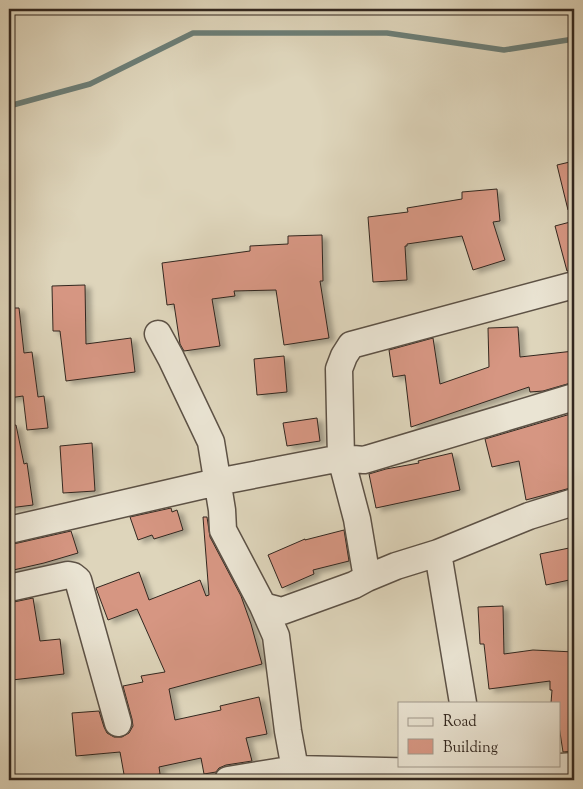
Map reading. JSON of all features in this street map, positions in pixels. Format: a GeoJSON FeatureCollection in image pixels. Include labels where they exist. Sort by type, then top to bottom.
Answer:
{"type":"FeatureCollection","features":[{"type":"Feature","properties":{"kind":"street"},"geometry":{"type":"LineString","coordinates":[[367,578],[357,519],[341,458],[339,369],[351,345],[574,285]]}},
{"type":"Feature","properties":{"kind":"street"},"geometry":{"type":"LineString","coordinates":[[158,334],[211,442],[222,510],[223,530],[263,606],[276,636],[296,775]]}},
{"type":"Feature","properties":{"kind":"street"},"geometry":{"type":"LineString","coordinates":[[9,530],[217,482],[341,458],[364,460],[574,397]]}},
{"type":"Feature","properties":{"kind":"street"},"geometry":{"type":"LineString","coordinates":[[263,606],[282,611],[354,585],[396,566],[438,553],[529,516],[574,502]]}},
{"type":"Feature","properties":{"kind":"street"},"geometry":{"type":"LineString","coordinates":[[438,553],[463,702]]}},
{"type":"Feature","properties":{"kind":"street"},"geometry":{"type":"LineString","coordinates":[[9,588],[68,575],[78,580],[118,723]]}},
{"type":"Feature","properties":{"kind":"street"},"geometry":{"type":"LineString","coordinates":[[228,780],[296,775],[574,766]]}},
{"type":"Feature","properties":{"kind":"building"},"geometry":{"type":"Polygon","coordinates":[[[574,161],[574,210],[568,210],[557,165],[574,161]]]}},
{"type":"Feature","properties":{"kind":"building"},"geometry":{"type":"Polygon","coordinates":[[[497,189],[500,221],[493,222],[505,260],[473,270],[462,236],[407,244],[405,246],[407,280],[373,282],[368,217],[408,212],[407,208],[462,199],[462,192],[497,189]]]}},
{"type":"Feature","properties":{"kind":"building"},"geometry":{"type":"Polygon","coordinates":[[[574,221],[574,270],[567,271],[555,226],[574,221]]]}},
{"type":"Feature","properties":{"kind":"building"},"geometry":{"type":"Polygon","coordinates":[[[322,235],[323,281],[320,281],[329,338],[284,345],[276,290],[234,291],[235,296],[212,299],[220,346],[184,351],[180,344],[174,304],[167,305],[162,263],[250,251],[250,246],[288,244],[288,236],[322,235]]]}},
{"type":"Feature","properties":{"kind":"building"},"geometry":{"type":"Polygon","coordinates":[[[85,285],[86,344],[131,338],[135,372],[66,381],[60,331],[53,331],[52,286],[85,285]]]}},
{"type":"Feature","properties":{"kind":"building"},"geometry":{"type":"Polygon","coordinates":[[[9,308],[19,308],[24,353],[32,352],[38,397],[44,396],[48,428],[27,430],[23,396],[9,398],[9,308]]]}},
{"type":"Feature","properties":{"kind":"building"},"geometry":{"type":"Polygon","coordinates":[[[518,327],[520,357],[574,351],[574,382],[543,391],[530,392],[529,387],[411,427],[405,375],[393,377],[389,350],[433,338],[440,384],[489,367],[488,328],[518,327]]]}},
{"type":"Feature","properties":{"kind":"building"},"geometry":{"type":"Polygon","coordinates":[[[284,356],[287,392],[257,395],[254,359],[284,356]]]}},
{"type":"Feature","properties":{"kind":"building"},"geometry":{"type":"Polygon","coordinates":[[[574,413],[574,487],[526,500],[519,461],[492,467],[485,439],[574,413]]]}},
{"type":"Feature","properties":{"kind":"building"},"geometry":{"type":"Polygon","coordinates":[[[317,418],[320,441],[287,446],[283,423],[317,418]]]}},
{"type":"Feature","properties":{"kind":"building"},"geometry":{"type":"Polygon","coordinates":[[[16,425],[24,464],[27,463],[33,505],[9,508],[9,426],[16,425]]]}},
{"type":"Feature","properties":{"kind":"building"},"geometry":{"type":"Polygon","coordinates":[[[92,443],[95,491],[63,493],[60,446],[92,443]]]}},
{"type":"Feature","properties":{"kind":"building"},"geometry":{"type":"Polygon","coordinates":[[[452,453],[460,490],[376,508],[369,474],[419,463],[418,461],[452,453]]]}},
{"type":"Feature","properties":{"kind":"building"},"geometry":{"type":"Polygon","coordinates":[[[171,508],[172,512],[177,510],[183,530],[154,539],[152,535],[138,540],[130,517],[171,508]]]}},
{"type":"Feature","properties":{"kind":"building"},"geometry":{"type":"Polygon","coordinates":[[[203,517],[207,517],[210,537],[241,596],[262,664],[169,689],[175,720],[221,710],[220,706],[259,697],[267,734],[246,738],[252,761],[226,765],[219,768],[216,772],[204,774],[201,758],[159,767],[160,774],[125,780],[120,752],[76,756],[72,713],[99,711],[107,733],[114,737],[122,737],[129,733],[133,726],[123,686],[143,682],[141,676],[165,672],[137,609],[108,620],[96,588],[139,572],[149,600],[200,580],[206,596],[209,595],[203,517]]]}},
{"type":"Feature","properties":{"kind":"building"},"geometry":{"type":"Polygon","coordinates":[[[344,530],[349,561],[313,570],[314,574],[282,588],[268,555],[305,539],[344,530]]]}},
{"type":"Feature","properties":{"kind":"building"},"geometry":{"type":"Polygon","coordinates":[[[71,531],[78,553],[9,571],[9,545],[71,531]]]}},
{"type":"Feature","properties":{"kind":"building"},"geometry":{"type":"Polygon","coordinates":[[[574,547],[574,579],[546,585],[540,554],[574,547]]]}},
{"type":"Feature","properties":{"kind":"building"},"geometry":{"type":"Polygon","coordinates":[[[33,598],[40,641],[60,639],[64,674],[12,680],[9,647],[9,603],[33,598]]]}},
{"type":"Feature","properties":{"kind":"building"},"geometry":{"type":"Polygon","coordinates":[[[503,606],[504,654],[533,650],[574,652],[574,751],[563,752],[560,732],[560,702],[551,702],[552,690],[550,690],[550,681],[489,689],[484,644],[480,644],[478,607],[503,606]]]}},
{"type":"Feature","properties":{"kind":"waterway"},"geometry":{"type":"LineString","coordinates":[[9,106],[90,84],[193,33],[387,33],[504,50],[574,39]]}}]}
